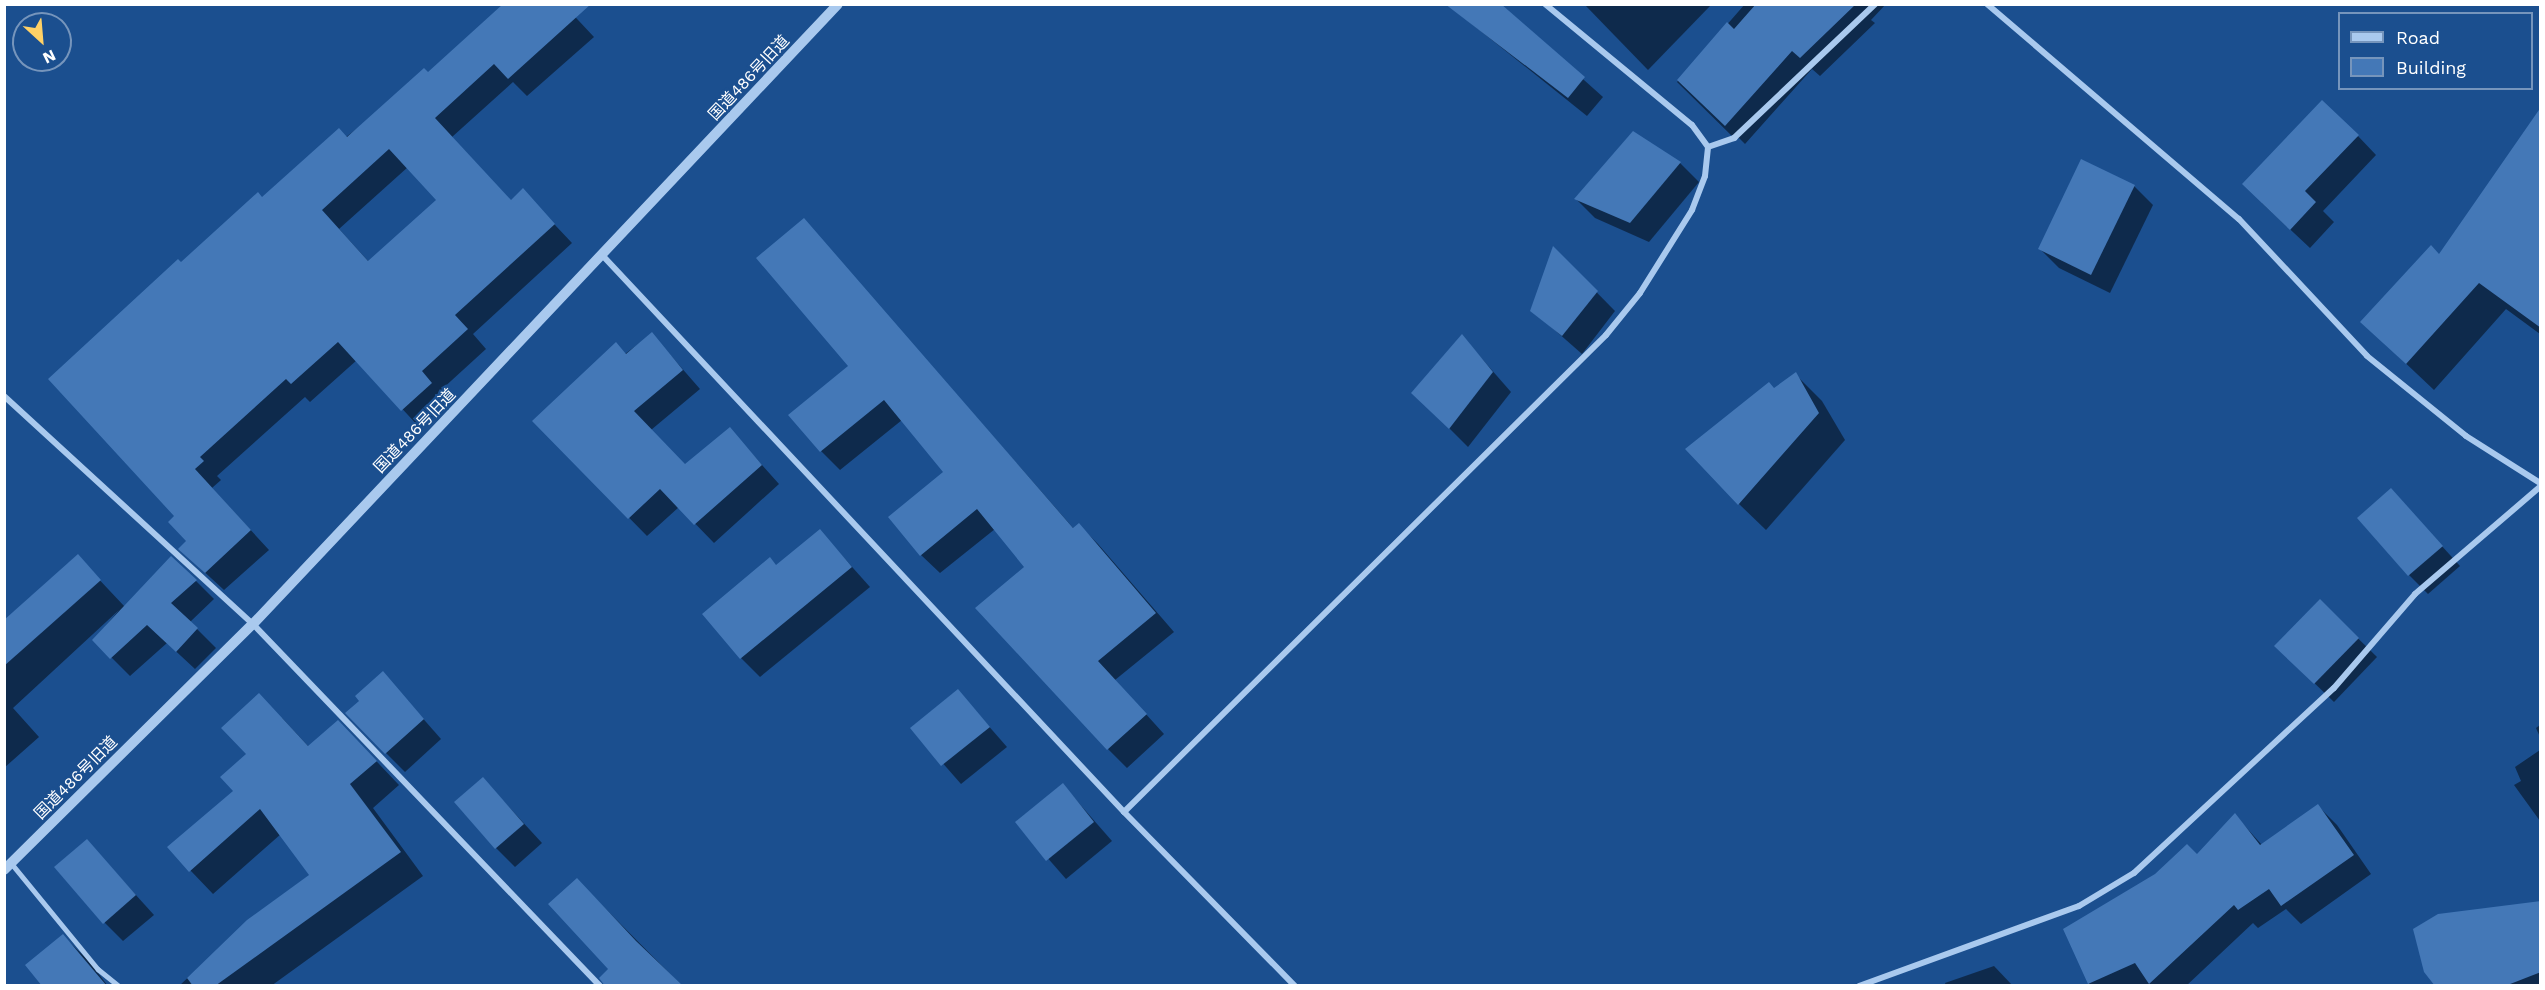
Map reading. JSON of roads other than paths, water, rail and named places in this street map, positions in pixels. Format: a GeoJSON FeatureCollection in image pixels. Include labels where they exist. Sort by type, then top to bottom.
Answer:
{"type":"FeatureCollection","features":[{"type":"Feature","properties":{"kind":"street","name":"国道486号旧道"},"geometry":{"type":"LineString","coordinates":[[8,867],[253,624],[603,256],[838,4]]}},
{"type":"Feature","properties":{"kind":"street"},"geometry":{"type":"LineString","coordinates":[[1124,812],[1606,335],[1640,294],[1692,210],[1705,176],[1708,147],[1692,125],[1545,4]]}},
{"type":"Feature","properties":{"kind":"street"},"geometry":{"type":"LineString","coordinates":[[1708,147],[1734,138],[1875,4]]}},
{"type":"Feature","properties":{"kind":"street"},"geometry":{"type":"LineString","coordinates":[[1859,986],[2079,906],[2134,873],[2334,688],[2415,594],[2541,485],[2466,436],[2367,356],[2239,219],[1987,4]]}},
{"type":"Feature","properties":{"kind":"street"},"geometry":{"type":"LineString","coordinates":[[603,256],[1124,812],[1295,986]]}},
{"type":"Feature","properties":{"kind":"street"},"geometry":{"type":"LineString","coordinates":[[4,396],[253,624],[600,986]]}},
{"type":"Feature","properties":{"kind":"lane"},"geometry":{"type":"LineString","coordinates":[[8,867],[98,969],[118,986]]}}]}
